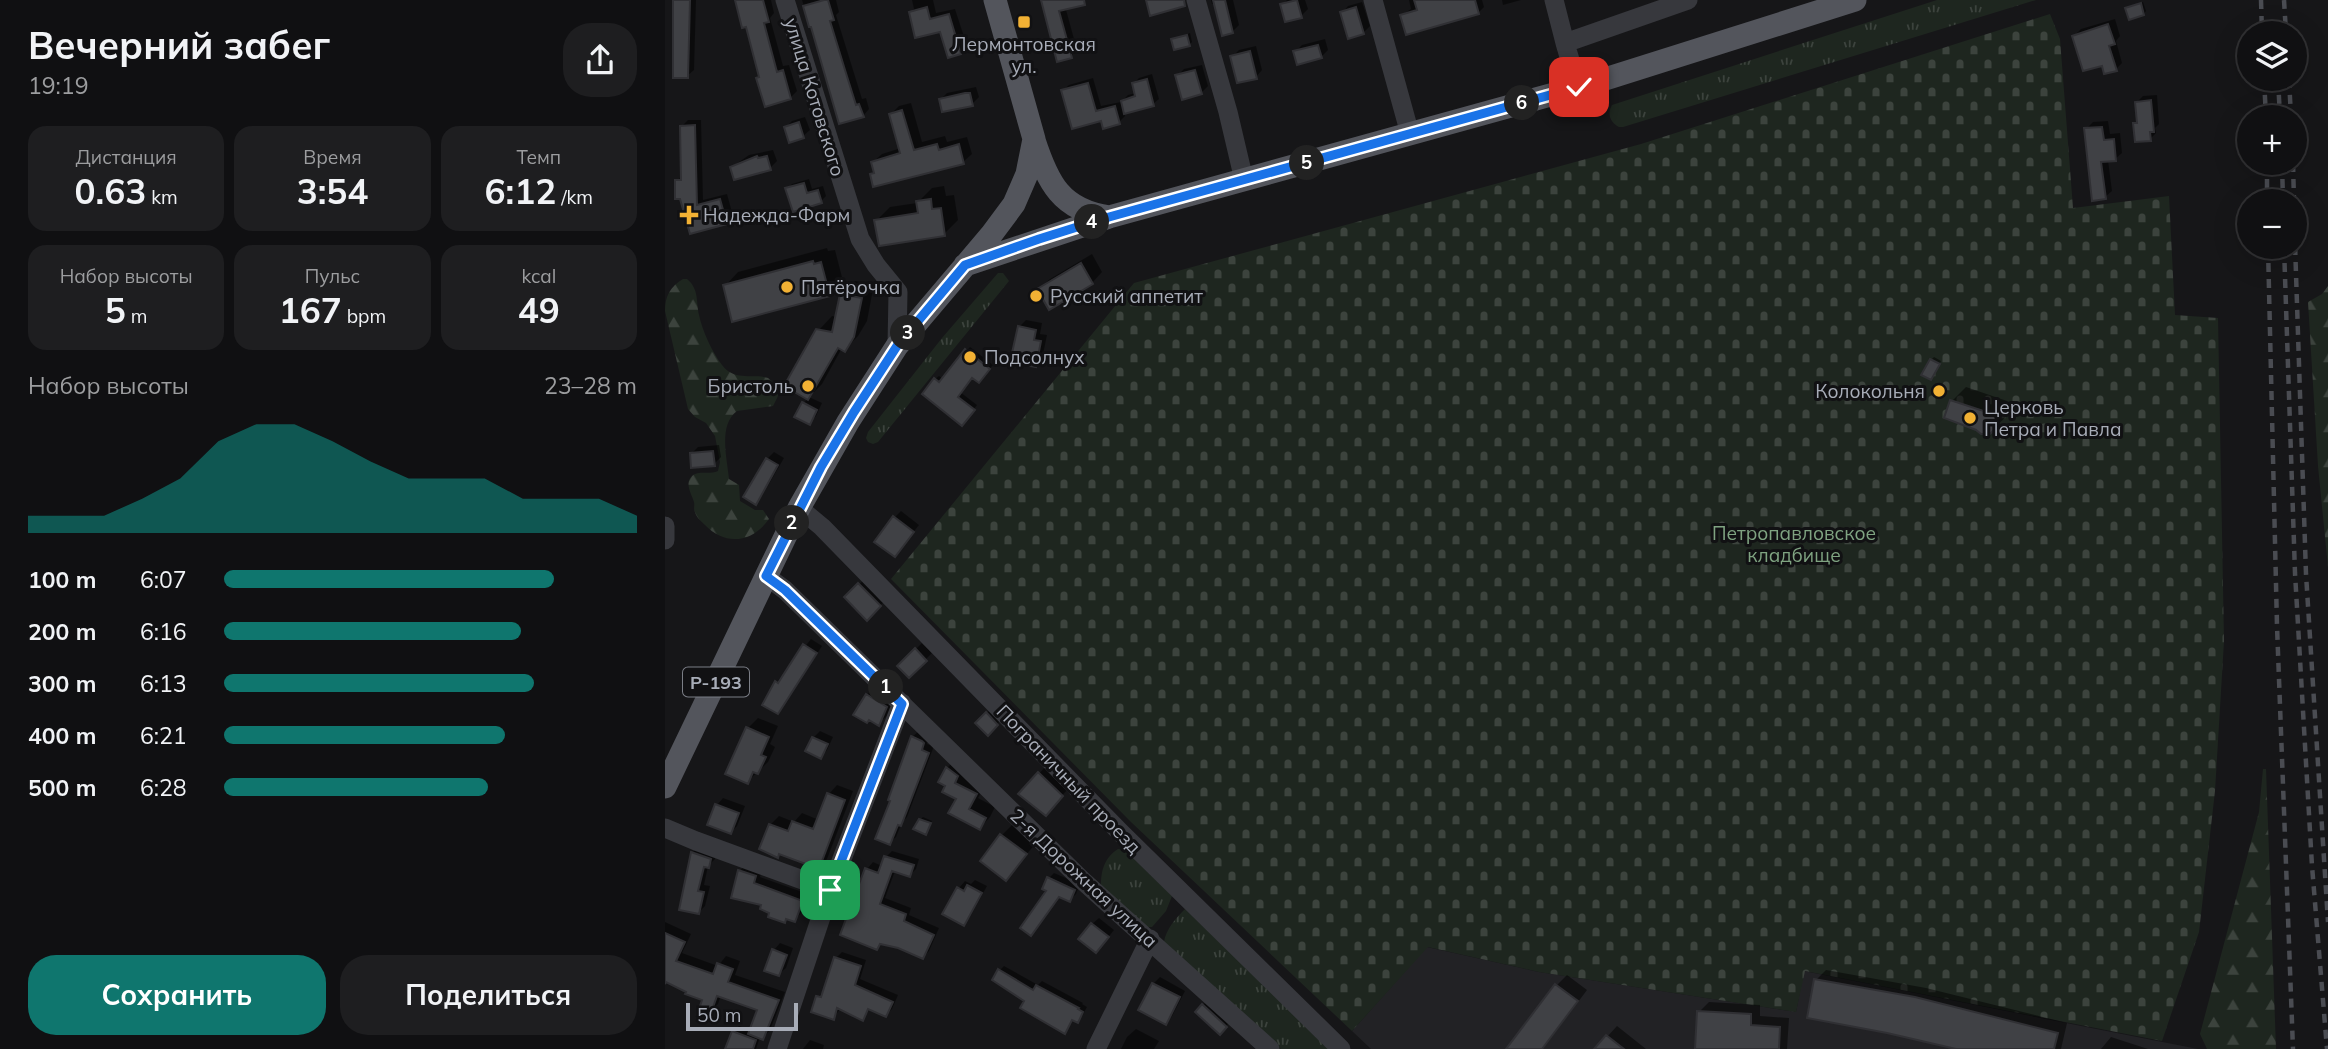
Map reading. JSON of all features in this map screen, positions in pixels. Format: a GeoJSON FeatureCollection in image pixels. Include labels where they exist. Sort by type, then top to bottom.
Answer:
{"type":"FeatureCollection","features":[{"type":"Feature","properties":{"kind":"main road"},"geometry":{"type":"LineString","coordinates":[[995,0],[1044,169],[1061,195],[1074,206],[1090,214],[1109,217]]}},
{"type":"Feature","properties":{"kind":"main road"},"geometry":{"type":"LineString","coordinates":[[965,265],[1109,217],[1579,87],[1855,0]]}},
{"type":"Feature","properties":{"kind":"main road"},"geometry":{"type":"LineString","coordinates":[[965,265],[1014,204],[1027,174],[1034,139]]}},
{"type":"Feature","properties":{"kind":"main road","name":"Р-193"},"geometry":{"type":"LineString","coordinates":[[665,788],[799,508],[848,422],[897,346],[965,265]]}},
{"type":"Feature","properties":{"kind":"street","name":"улица Котовского"},"geometry":{"type":"LineString","coordinates":[[785,0],[860,239],[876,265],[898,292],[897,346]]}},
{"type":"Feature","properties":{"kind":"street"},"geometry":{"type":"LineString","coordinates":[[1196,0],[1244,180]]}},
{"type":"Feature","properties":{"kind":"street"},"geometry":{"type":"LineString","coordinates":[[1373,0],[1410,134]]}},
{"type":"Feature","properties":{"kind":"street"},"geometry":{"type":"LineString","coordinates":[[1554,0],[1579,87]]}},
{"type":"Feature","properties":{"kind":"street"},"geometry":{"type":"LineString","coordinates":[[1565,43],[1688,0]]}},
{"type":"Feature","properties":{"kind":"street","name":"Пограничный проезд"},"geometry":{"type":"LineString","coordinates":[[799,508],[822,527],[1120,832],[1341,1049]]}},
{"type":"Feature","properties":{"kind":"street"},"geometry":{"type":"LineString","coordinates":[[665,526],[665,540]]}},
{"type":"Feature","properties":{"kind":"street","name":"2-я Дорожная улица"},"geometry":{"type":"LineString","coordinates":[[766,576],[785,590],[1082,880],[1270,1049]]}},
{"type":"Feature","properties":{"kind":"street"},"geometry":{"type":"LineString","coordinates":[[777,1049],[830,890],[902,704]]}},
{"type":"Feature","properties":{"kind":"street"},"geometry":{"type":"LineString","coordinates":[[665,828],[830,890]]}},
{"type":"Feature","properties":{"kind":"street"},"geometry":{"type":"LineString","coordinates":[[1096,1049],[1150,939]]}},
{"type":"Feature","properties":{"kind":"shaded area"},"geometry":{"type":"Polygon","coordinates":[[[1427,947],[1539,972],[1796,1012],[1804,971],[2198,1049],[1371,1049],[1352,1031],[1427,947]]]}},
{"type":"Feature","properties":{"kind":"green space"},"geometry":{"type":"Polygon","coordinates":[[[1937,0],[2036,0],[1623,127],[1616,125],[1610,118],[1612,105],[1937,0]]]}},
{"type":"Feature","properties":{"kind":"green space","name":"Петропавловское кладбище"},"geometry":{"type":"Polygon","coordinates":[[[2050,14],[2060,39],[2073,208],[2169,196],[2175,315],[2218,318],[2224,641],[2215,791],[2199,932],[2162,1041],[1805,971],[1796,1012],[1539,972],[1428,947],[1352,1031],[1131,822],[891,579],[1134,283],[1641,144],[2050,14]]]}},
{"type":"Feature","properties":{"kind":"green space"},"geometry":{"type":"Polygon","coordinates":[[[998,273],[1003,273],[1009,281],[878,442],[868,442],[868,432],[942,338],[998,273]]]}},
{"type":"Feature","properties":{"kind":"green space"},"geometry":{"type":"Polygon","coordinates":[[[683,279],[687,279],[694,287],[702,327],[722,365],[732,374],[768,378],[777,385],[778,396],[773,406],[737,411],[727,425],[729,479],[739,485],[740,501],[755,510],[763,510],[769,519],[747,537],[730,539],[721,536],[705,525],[694,511],[690,479],[697,473],[718,471],[720,462],[715,436],[706,423],[688,409],[665,311],[669,292],[683,279]]]}},
{"type":"Feature","properties":{"kind":"green space"},"geometry":{"type":"Polygon","coordinates":[[[2328,286],[2328,567],[2318,466],[2308,302],[2322,294],[2328,286]]]}},
{"type":"Feature","properties":{"kind":"green space"},"geometry":{"type":"Polygon","coordinates":[[[2263,769],[2266,769],[2276,1049],[2207,1049],[2200,1034],[2259,812],[2263,769]]]}},
{"type":"Feature","properties":{"kind":"green space"},"geometry":{"type":"Polygon","coordinates":[[[1118,849],[1125,850],[1172,896],[1166,911],[1152,927],[1147,927],[1101,886],[1104,865],[1109,856],[1118,849]]]}},
{"type":"Feature","properties":{"kind":"green space"},"geometry":{"type":"Polygon","coordinates":[[[1185,909],[1330,1049],[1281,1049],[1164,942],[1169,928],[1185,909]]]}},
{"type":"Feature","properties":{"kind":"building"},"geometry":{"type":"Polygon","coordinates":[[[673,0],[690,0],[688,78],[673,78],[673,0]]]}},
{"type":"Feature","properties":{"kind":"building"},"geometry":{"type":"Polygon","coordinates":[[[735,0],[763,0],[769,22],[764,23],[777,72],[783,70],[791,99],[765,107],[746,27],[742,28],[735,0]]]}},
{"type":"Feature","properties":{"kind":"building"},"geometry":{"type":"Polygon","coordinates":[[[828,0],[834,20],[830,21],[845,70],[856,105],[859,104],[864,117],[839,124],[803,6],[828,0]]]}},
{"type":"Feature","properties":{"kind":"building"},"geometry":{"type":"Polygon","coordinates":[[[1041,0],[1084,0],[1085,5],[1059,11],[1072,58],[1057,62],[1041,0]]]}},
{"type":"Feature","properties":{"kind":"building"},"geometry":{"type":"Polygon","coordinates":[[[1146,0],[1184,0],[1185,6],[1150,16],[1146,0]]]}},
{"type":"Feature","properties":{"kind":"building"},"geometry":{"type":"Polygon","coordinates":[[[1213,0],[1225,0],[1233,33],[1222,36],[1213,0]]]}},
{"type":"Feature","properties":{"kind":"building"},"geometry":{"type":"Polygon","coordinates":[[[1297,0],[1302,18],[1285,22],[1280,4],[1297,0]]]}},
{"type":"Feature","properties":{"kind":"building"},"geometry":{"type":"Polygon","coordinates":[[[1414,0],[1475,0],[1479,14],[1406,35],[1400,15],[1417,10],[1414,0]]]}},
{"type":"Feature","properties":{"kind":"building"},"geometry":{"type":"Polygon","coordinates":[[[2141,3],[2144,15],[2129,20],[2125,8],[2141,3]]]}},
{"type":"Feature","properties":{"kind":"building"},"geometry":{"type":"Polygon","coordinates":[[[927,7],[930,19],[949,14],[961,54],[948,58],[940,32],[915,38],[909,12],[927,7]]]}},
{"type":"Feature","properties":{"kind":"building"},"geometry":{"type":"Polygon","coordinates":[[[1356,7],[1364,34],[1348,39],[1340,12],[1356,7]]]}},
{"type":"Feature","properties":{"kind":"building"},"geometry":{"type":"Polygon","coordinates":[[[2108,24],[2115,44],[2109,46],[2117,71],[2104,74],[2102,66],[2083,71],[2072,36],[2108,24]]]}},
{"type":"Feature","properties":{"kind":"building"},"geometry":{"type":"Polygon","coordinates":[[[1187,35],[1190,46],[1174,50],[1171,39],[1187,35]]]}},
{"type":"Feature","properties":{"kind":"building"},"geometry":{"type":"Polygon","coordinates":[[[1318,45],[1322,58],[1297,65],[1293,51],[1318,45]]]}},
{"type":"Feature","properties":{"kind":"building"},"geometry":{"type":"Polygon","coordinates":[[[1250,51],[1257,79],[1237,83],[1230,56],[1250,51]]]}},
{"type":"Feature","properties":{"kind":"building"},"geometry":{"type":"Polygon","coordinates":[[[1195,70],[1202,94],[1182,100],[1175,75],[1195,70]]]}},
{"type":"Feature","properties":{"kind":"building"},"geometry":{"type":"Polygon","coordinates":[[[1147,79],[1154,106],[1124,114],[1121,101],[1135,96],[1132,83],[1147,79]]]}},
{"type":"Feature","properties":{"kind":"building"},"geometry":{"type":"Polygon","coordinates":[[[1088,83],[1096,111],[1115,106],[1120,124],[1103,129],[1101,121],[1072,129],[1061,90],[1088,83]]]}},
{"type":"Feature","properties":{"kind":"building"},"geometry":{"type":"Polygon","coordinates":[[[970,93],[973,106],[942,112],[939,99],[970,93]]]}},
{"type":"Feature","properties":{"kind":"building"},"geometry":{"type":"Polygon","coordinates":[[[2151,100],[2154,132],[2150,132],[2151,141],[2135,142],[2135,102],[2151,100]]]}},
{"type":"Feature","properties":{"kind":"building"},"geometry":{"type":"Polygon","coordinates":[[[902,110],[914,150],[937,144],[939,150],[959,144],[964,164],[873,187],[870,174],[874,173],[871,162],[900,153],[889,114],[902,110]]]}},
{"type":"Feature","properties":{"kind":"building"},"geometry":{"type":"Polygon","coordinates":[[[799,122],[804,138],[789,143],[784,127],[799,122]]]}},
{"type":"Feature","properties":{"kind":"building"},"geometry":{"type":"Polygon","coordinates":[[[695,125],[697,205],[720,199],[727,224],[690,234],[680,199],[675,199],[675,180],[681,180],[680,126],[695,125]]]}},
{"type":"Feature","properties":{"kind":"building"},"geometry":{"type":"Polygon","coordinates":[[[2102,127],[2104,140],[2114,139],[2116,161],[2101,162],[2106,199],[2092,201],[2084,128],[2102,127]]]}},
{"type":"Feature","properties":{"kind":"building"},"geometry":{"type":"Polygon","coordinates":[[[757,156],[767,156],[771,170],[734,180],[730,167],[757,156]]]}},
{"type":"Feature","properties":{"kind":"building"},"geometry":{"type":"Polygon","coordinates":[[[804,183],[807,193],[818,190],[822,203],[793,212],[785,188],[804,183]]]}},
{"type":"Feature","properties":{"kind":"building"},"geometry":{"type":"Polygon","coordinates":[[[931,199],[932,209],[941,208],[945,236],[879,246],[874,220],[918,213],[916,201],[931,199]]]}},
{"type":"Feature","properties":{"kind":"building"},"geometry":{"type":"Polygon","coordinates":[[[813,261],[814,264],[821,262],[830,296],[732,322],[723,285],[813,261]]]}},
{"type":"Feature","properties":{"kind":"building"},"geometry":{"type":"Polygon","coordinates":[[[1081,263],[1093,284],[1049,310],[1037,289],[1081,263]]]}},
{"type":"Feature","properties":{"kind":"building"},"geometry":{"type":"Polygon","coordinates":[[[840,294],[862,298],[854,337],[845,352],[838,348],[808,400],[784,386],[816,329],[832,332],[840,294]]]}},
{"type":"Feature","properties":{"kind":"building"},"geometry":{"type":"Polygon","coordinates":[[[1018,326],[1036,330],[1034,340],[1041,341],[1036,367],[1010,362],[1018,326]]]}},
{"type":"Feature","properties":{"kind":"building"},"geometry":{"type":"Polygon","coordinates":[[[965,349],[990,369],[979,383],[972,378],[958,397],[975,410],[962,426],[922,394],[934,378],[939,382],[965,349]]]}},
{"type":"Feature","properties":{"kind":"building"},"geometry":{"type":"Polygon","coordinates":[[[1930,359],[1940,364],[1931,380],[1921,375],[1930,359]]]}},
{"type":"Feature","properties":{"kind":"building","name":"Церковь Петра и Павла"},"geometry":{"type":"Polygon","coordinates":[[[1950,400],[1993,414],[1997,421],[1996,428],[1990,434],[1981,434],[1944,418],[1950,400]]]}},
{"type":"Feature","properties":{"kind":"building"},"geometry":{"type":"Polygon","coordinates":[[[802,402],[817,410],[810,425],[794,417],[802,402]]]}},
{"type":"Feature","properties":{"kind":"building"},"geometry":{"type":"Polygon","coordinates":[[[713,451],[715,466],[691,468],[690,453],[713,451]]]}},
{"type":"Feature","properties":{"kind":"building"},"geometry":{"type":"Polygon","coordinates":[[[766,458],[778,465],[756,505],[743,497],[766,458]]]}},
{"type":"Feature","properties":{"kind":"building"},"geometry":{"type":"Polygon","coordinates":[[[893,516],[914,532],[895,557],[874,542],[893,516]]]}},
{"type":"Feature","properties":{"kind":"building"},"geometry":{"type":"Polygon","coordinates":[[[858,583],[881,606],[867,621],[844,597],[858,583]]]}},
{"type":"Feature","properties":{"kind":"building"},"geometry":{"type":"Polygon","coordinates":[[[803,644],[817,653],[778,714],[762,705],[775,681],[778,683],[803,644]]]}},
{"type":"Feature","properties":{"kind":"building"},"geometry":{"type":"Polygon","coordinates":[[[915,648],[927,661],[909,678],[897,666],[915,648]]]}},
{"type":"Feature","properties":{"kind":"building"},"geometry":{"type":"Polygon","coordinates":[[[866,694],[887,707],[879,726],[853,715],[866,694]]]}},
{"type":"Feature","properties":{"kind":"building"},"geometry":{"type":"Polygon","coordinates":[[[986,712],[998,725],[988,736],[975,723],[986,712]]]}},
{"type":"Feature","properties":{"kind":"building"},"geometry":{"type":"Polygon","coordinates":[[[746,727],[769,737],[761,755],[766,757],[758,774],[753,772],[748,784],[725,774],[746,727]]]}},
{"type":"Feature","properties":{"kind":"building"},"geometry":{"type":"Polygon","coordinates":[[[911,736],[922,741],[922,750],[929,753],[901,826],[898,825],[890,845],[875,839],[911,736]]]}},
{"type":"Feature","properties":{"kind":"building"},"geometry":{"type":"Polygon","coordinates":[[[812,737],[828,744],[821,759],[805,751],[812,737]]]}},
{"type":"Feature","properties":{"kind":"building"},"geometry":{"type":"Polygon","coordinates":[[[946,767],[958,776],[955,783],[977,794],[969,809],[986,818],[980,830],[948,813],[956,799],[942,792],[945,786],[938,782],[946,767]]]}},
{"type":"Feature","properties":{"kind":"building"},"geometry":{"type":"Polygon","coordinates":[[[1038,772],[1063,796],[1046,816],[1018,794],[1038,772]]]}},
{"type":"Feature","properties":{"kind":"building"},"geometry":{"type":"Polygon","coordinates":[[[827,793],[845,800],[819,869],[779,854],[778,858],[759,849],[769,824],[788,831],[792,821],[813,829],[827,793]]]}},
{"type":"Feature","properties":{"kind":"building"},"geometry":{"type":"Polygon","coordinates":[[[715,804],[739,813],[731,834],[707,825],[715,804]]]}},
{"type":"Feature","properties":{"kind":"building"},"geometry":{"type":"Polygon","coordinates":[[[919,819],[931,823],[926,835],[913,829],[919,819]]]}},
{"type":"Feature","properties":{"kind":"building"},"geometry":{"type":"Polygon","coordinates":[[[1000,834],[1027,854],[1006,881],[980,861],[1000,834]]]}},
{"type":"Feature","properties":{"kind":"building"},"geometry":{"type":"Polygon","coordinates":[[[691,852],[711,859],[709,868],[704,867],[698,891],[704,892],[699,914],[679,910],[691,852]]]}},
{"type":"Feature","properties":{"kind":"building"},"geometry":{"type":"Polygon","coordinates":[[[884,856],[914,865],[910,877],[892,871],[880,904],[906,914],[904,921],[934,935],[923,959],[898,948],[880,944],[877,950],[840,935],[865,868],[878,873],[884,856]]]}},
{"type":"Feature","properties":{"kind":"building"},"geometry":{"type":"Polygon","coordinates":[[[738,870],[756,876],[754,883],[803,901],[795,922],[786,919],[785,923],[768,917],[769,913],[760,909],[761,905],[731,898],[738,870]]]}},
{"type":"Feature","properties":{"kind":"building"},"geometry":{"type":"Polygon","coordinates":[[[1047,877],[1075,890],[1070,902],[1059,897],[1031,936],[1020,928],[1046,891],[1042,889],[1047,877]]]}},
{"type":"Feature","properties":{"kind":"building"},"geometry":{"type":"Polygon","coordinates":[[[967,885],[982,893],[964,926],[942,914],[957,887],[964,891],[967,885]]]}},
{"type":"Feature","properties":{"kind":"building"},"geometry":{"type":"Polygon","coordinates":[[[1091,923],[1109,937],[1096,953],[1078,939],[1091,923]]]}},
{"type":"Feature","properties":{"kind":"building"},"geometry":{"type":"Polygon","coordinates":[[[665,933],[685,942],[676,961],[713,974],[717,963],[733,969],[728,982],[779,1000],[763,1040],[748,1034],[757,1010],[717,996],[711,1013],[699,1009],[702,1000],[685,994],[686,992],[666,982],[665,984],[665,933]]]}},
{"type":"Feature","properties":{"kind":"building"},"geometry":{"type":"Polygon","coordinates":[[[772,949],[787,955],[779,976],[764,971],[772,949]]]}},
{"type":"Feature","properties":{"kind":"building"},"geometry":{"type":"Polygon","coordinates":[[[834,957],[861,966],[855,985],[893,1002],[886,1017],[868,1009],[863,1021],[837,1008],[834,1020],[811,1012],[816,996],[821,997],[834,957]]]}},
{"type":"Feature","properties":{"kind":"building"},"geometry":{"type":"Polygon","coordinates":[[[998,969],[1033,990],[1036,985],[1079,1008],[1083,1012],[1078,1023],[1072,1020],[1065,1034],[1020,1008],[1024,1001],[992,980],[998,969]]]}},
{"type":"Feature","properties":{"kind":"building"},"geometry":{"type":"Polygon","coordinates":[[[1814,979],[1915,997],[2058,1033],[2054,1049],[1956,1049],[1807,1018],[1814,979]]]}},
{"type":"Feature","properties":{"kind":"building"},"geometry":{"type":"Polygon","coordinates":[[[1152,983],[1180,997],[1166,1025],[1138,1010],[1152,983]]]}},
{"type":"Feature","properties":{"kind":"building"},"geometry":{"type":"Polygon","coordinates":[[[1555,984],[1578,1001],[1542,1049],[1506,1049],[1555,984]]]}},
{"type":"Feature","properties":{"kind":"building"},"geometry":{"type":"Polygon","coordinates":[[[1202,1004],[1227,1027],[1220,1035],[1195,1012],[1202,1004]]]}},
{"type":"Feature","properties":{"kind":"building"},"geometry":{"type":"Polygon","coordinates":[[[1697,1011],[1751,1014],[1751,1025],[1780,1027],[1779,1049],[1695,1049],[1697,1011]]]}},
{"type":"Feature","properties":{"kind":"building"},"geometry":{"type":"Polygon","coordinates":[[[732,1031],[756,1040],[753,1049],[725,1049],[732,1031]]]}},
{"type":"Feature","properties":{"kind":"building"},"geometry":{"type":"Polygon","coordinates":[[[1606,1035],[1624,1049],[1594,1049],[1606,1035]]]}},
{"type":"Feature","properties":{"kind":"railway"},"geometry":{"type":"LineString","coordinates":[[2261,0],[2262,21]]}},
{"type":"Feature","properties":{"kind":"railway"},"geometry":{"type":"LineString","coordinates":[[2284,0],[2285,21]]}},
{"type":"Feature","properties":{"kind":"railway"},"geometry":{"type":"LineString","coordinates":[[2265,91],[2265,105]]}},
{"type":"Feature","properties":{"kind":"railway"},"geometry":{"type":"LineString","coordinates":[[2279,91],[2279,105]]}},
{"type":"Feature","properties":{"kind":"railway"},"geometry":{"type":"LineString","coordinates":[[2290,91],[2290,105]]}},
{"type":"Feature","properties":{"kind":"railway"},"geometry":{"type":"LineString","coordinates":[[2267,175],[2267,189]]}},
{"type":"Feature","properties":{"kind":"railway"},"geometry":{"type":"LineString","coordinates":[[2282,175],[2283,189]]}},
{"type":"Feature","properties":{"kind":"railway"},"geometry":{"type":"LineString","coordinates":[[2293,175],[2294,189]]}},
{"type":"Feature","properties":{"kind":"railway"},"geometry":{"type":"LineString","coordinates":[[2268,259],[2277,626],[2293,1049]]}},
{"type":"Feature","properties":{"kind":"railway"},"geometry":{"type":"LineString","coordinates":[[2284,259],[2295,573],[2312,866],[2327,1049]]}},
{"type":"Feature","properties":{"kind":"railway"},"geometry":{"type":"LineString","coordinates":[[2296,259],[2306,574],[2328,922]]}},
{"type":"Feature","properties":{"kind":"place","name":"Лермонтовская ул."},"geometry":{"type":"Point","coordinates":[1024,22]}},
{"type":"Feature","properties":{"kind":"place","name":"Надежда-Фарм"},"geometry":{"type":"Point","coordinates":[689,215]}},
{"type":"Feature","properties":{"kind":"place","name":"Пятёрочка"},"geometry":{"type":"Point","coordinates":[787,287]}},
{"type":"Feature","properties":{"kind":"place","name":"Русский аппетит"},"geometry":{"type":"Point","coordinates":[1036,296]}},
{"type":"Feature","properties":{"kind":"place","name":"Подсолнух"},"geometry":{"type":"Point","coordinates":[970,357]}},
{"type":"Feature","properties":{"kind":"place","name":"Бристоль"},"geometry":{"type":"Point","coordinates":[808,386]}},
{"type":"Feature","properties":{"kind":"place","name":"Колокольня"},"geometry":{"type":"Point","coordinates":[1939,391]}},
{"type":"Feature","properties":{"kind":"place","name":"Церковь Петра и Павла"},"geometry":{"type":"Point","coordinates":[1970,418]}},
{"type":"Feature","properties":{"kind":"route"},"geometry":{"type":"LineString","coordinates":[[830,890],[902,704],[785,590],[766,576],[799,508],[854,412],[897,346],[965,265],[1109,217],[1579,87]]}}]}
